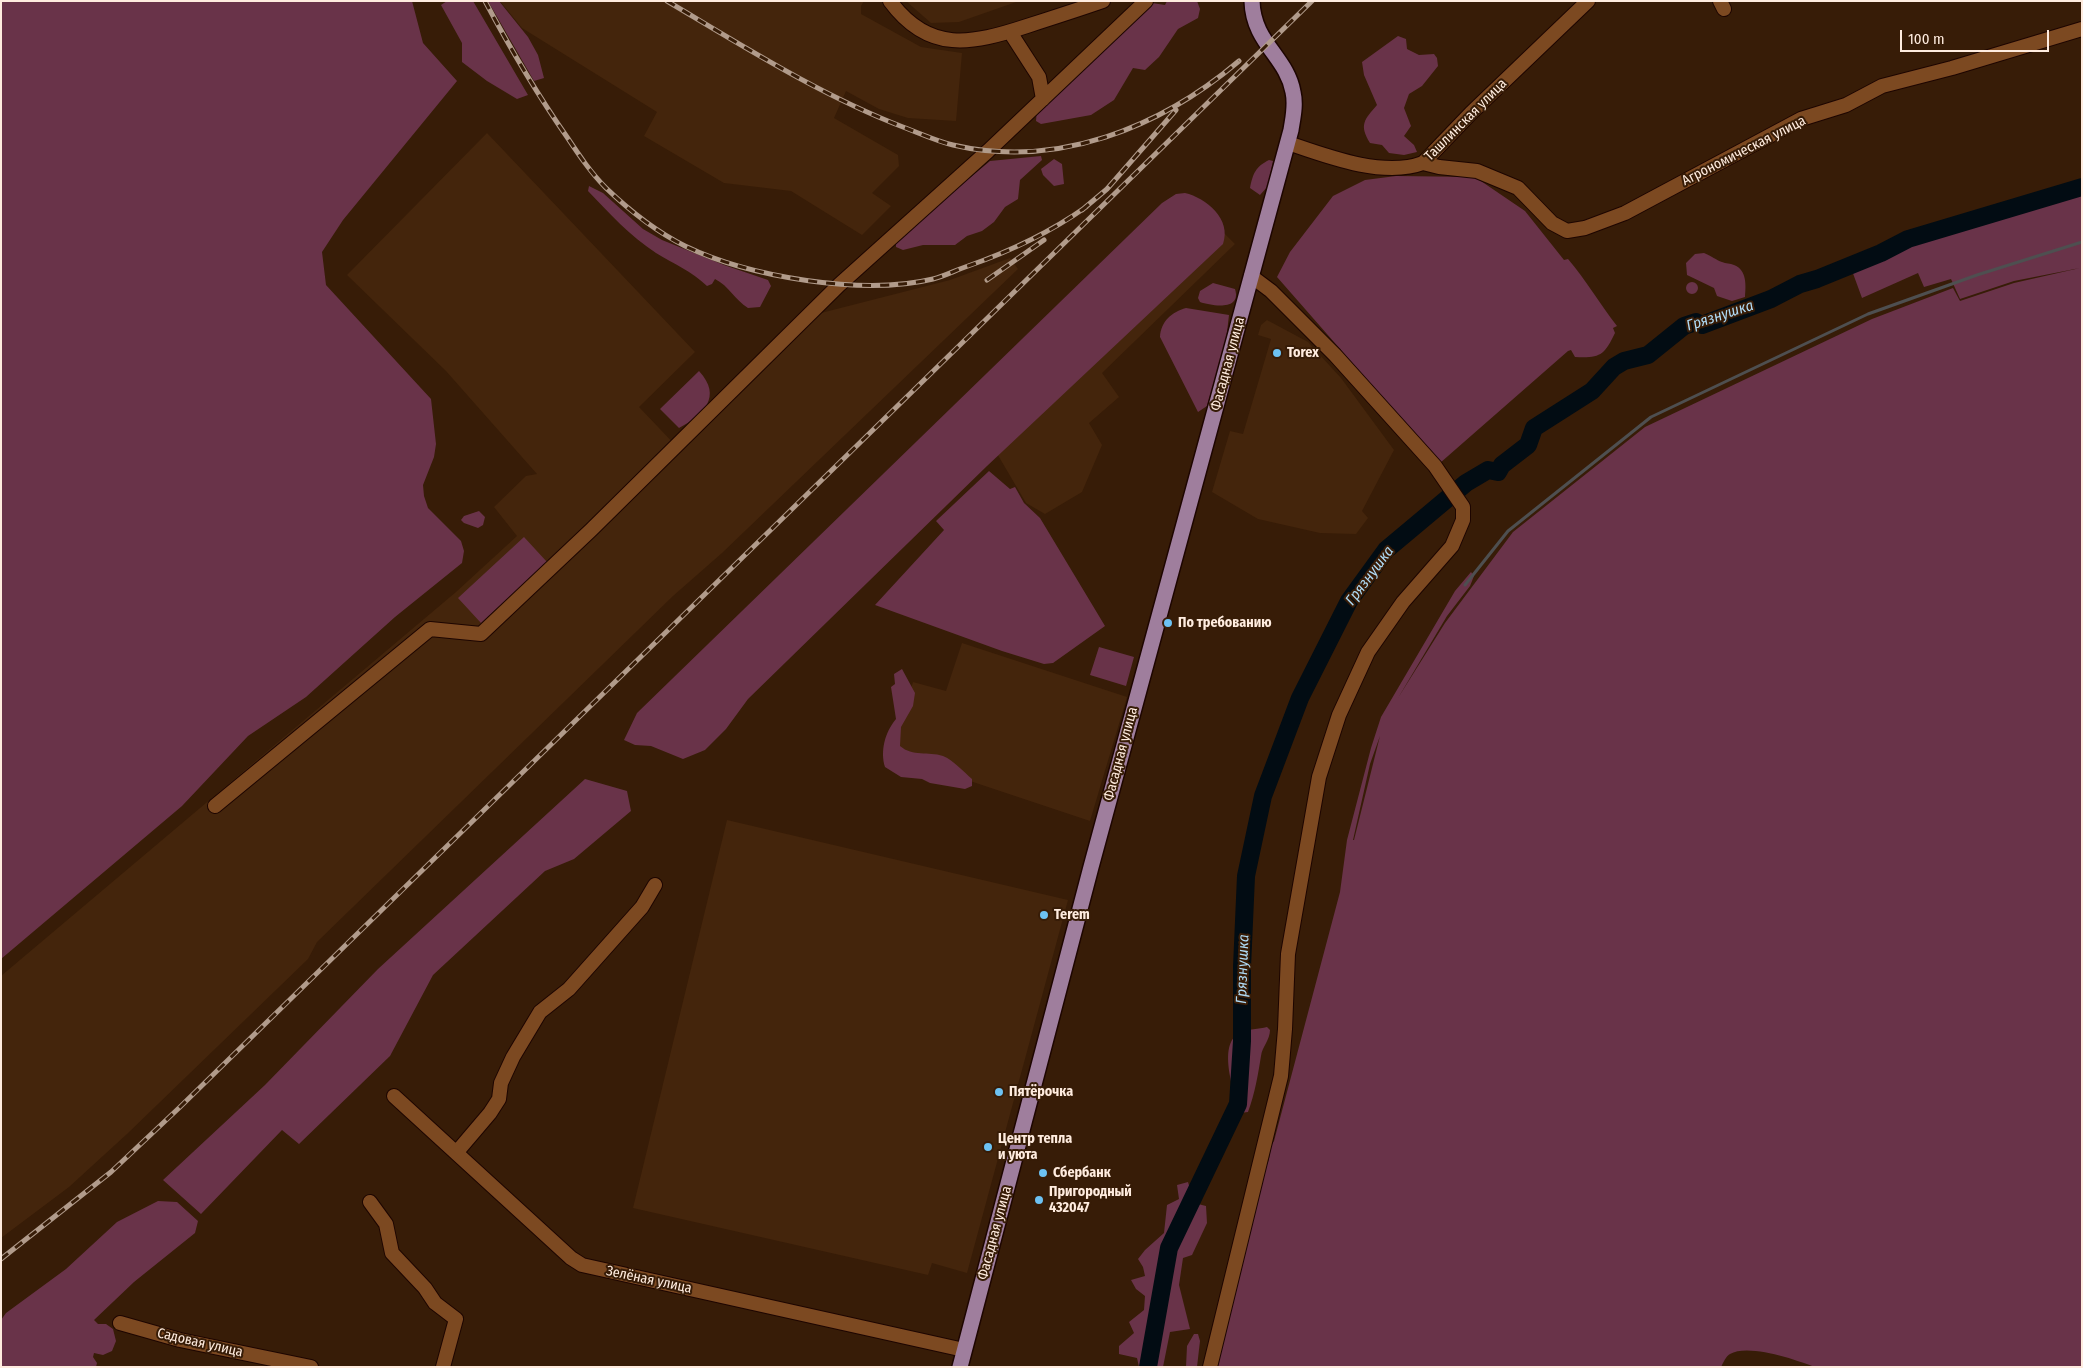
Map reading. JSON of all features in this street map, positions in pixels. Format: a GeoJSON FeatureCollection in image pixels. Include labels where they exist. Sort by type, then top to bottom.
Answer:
{"type":"FeatureCollection","features":[{"type":"Feature","properties":{"kind":"main road","name":"Фасадная улица"},"geometry":{"type":"LineString","coordinates":[[960,1367],[1087,882],[1288,143],[1295,110],[1293,90],[1286,71],[1259,32],[1252,12],[1252,1]]}},
{"type":"Feature","properties":{"kind":"street"},"geometry":{"type":"LineString","coordinates":[[890,1],[900,14],[930,36],[943,40],[967,42],[1010,32],[1103,1]]}},
{"type":"Feature","properties":{"kind":"street"},"geometry":{"type":"LineString","coordinates":[[215,806],[430,629],[481,634],[592,530],[675,445],[839,285],[1043,99],[1146,1]]}},
{"type":"Feature","properties":{"kind":"street","name":"Ташлинская улица"},"geometry":{"type":"LineString","coordinates":[[1288,143],[1341,161],[1390,168],[1412,167],[1423,163],[1471,113],[1588,1]]}},
{"type":"Feature","properties":{"kind":"street","name":"Агрономическая улица"},"geometry":{"type":"LineString","coordinates":[[1423,163],[1439,167],[1477,171],[1518,188],[1552,223],[1567,231],[1584,228],[1625,213],[1801,119],[1846,105],[1882,86],[1952,68],[2082,29]]}},
{"type":"Feature","properties":{"kind":"street"},"geometry":{"type":"LineString","coordinates":[[1010,32],[1039,77],[1043,99]]}},
{"type":"Feature","properties":{"kind":"street"},"geometry":{"type":"LineString","coordinates":[[1210,1367],[1281,1076],[1286,1029],[1288,954],[1319,777],[1339,715],[1368,652],[1403,602],[1452,546],[1463,520],[1463,507],[1435,466],[1335,354],[1271,292],[1251,276]]}},
{"type":"Feature","properties":{"kind":"street"},"geometry":{"type":"LineString","coordinates":[[456,1153],[490,1113],[499,1099],[500,1083],[540,1012],[569,990],[642,907],[655,885]]}},
{"type":"Feature","properties":{"kind":"street","name":"Зелёная улица"},"geometry":{"type":"LineString","coordinates":[[394,1096],[571,1258],[582,1265],[964,1350]]}},
{"type":"Feature","properties":{"kind":"street"},"geometry":{"type":"LineString","coordinates":[[370,1202],[386,1224],[392,1253],[425,1288],[434,1303],[456,1319],[443,1367]]}},
{"type":"Feature","properties":{"kind":"street","name":"Садовая улица"},"geometry":{"type":"LineString","coordinates":[[120,1323],[180,1340],[311,1367]]}},
{"type":"Feature","properties":{"kind":"shaded area"},"geometry":{"type":"Polygon","coordinates":[[[1,1],[412,1],[423,43],[457,81],[343,220],[322,252],[326,285],[431,399],[436,444],[434,457],[423,485],[424,496],[428,508],[461,541],[464,551],[462,563],[395,617],[306,697],[248,736],[182,806],[1,959],[1,1]]]}},
{"type":"Feature","properties":{"kind":"shaded area"},"geometry":{"type":"Polygon","coordinates":[[[447,1],[473,1],[528,95],[517,99],[487,81],[462,62],[462,43],[441,5],[447,1]]]}},
{"type":"Feature","properties":{"kind":"shaded area"},"geometry":{"type":"Polygon","coordinates":[[[488,1],[499,1],[528,37],[538,55],[544,78],[534,81],[488,1]]]}},
{"type":"Feature","properties":{"kind":"shaded area"},"geometry":{"type":"Polygon","coordinates":[[[500,1],[864,1],[861,6],[861,14],[921,47],[962,53],[956,121],[908,118],[879,109],[846,91],[834,118],[898,155],[899,166],[872,193],[891,206],[862,235],[791,191],[724,183],[644,136],[657,112],[522,28],[500,1]]]}},
{"type":"Feature","properties":{"kind":"shaded area"},"geometry":{"type":"Polygon","coordinates":[[[906,1],[1019,1],[959,22],[931,23],[906,1]]]}},
{"type":"Feature","properties":{"kind":"shaded area"},"geometry":{"type":"Polygon","coordinates":[[[1167,1],[1197,1],[1200,9],[1198,18],[1178,29],[1159,57],[1145,70],[1133,68],[1114,100],[1091,115],[1041,124],[1036,121],[1037,109],[1152,3],[1165,5],[1167,1]]]}},
{"type":"Feature","properties":{"kind":"shaded area"},"geometry":{"type":"Polygon","coordinates":[[[1398,36],[1406,39],[1407,49],[1419,55],[1434,54],[1437,58],[1438,66],[1422,86],[1409,94],[1404,108],[1411,126],[1404,136],[1414,145],[1417,152],[1404,155],[1389,153],[1382,145],[1370,143],[1364,127],[1366,119],[1377,105],[1364,75],[1362,62],[1398,36]]]}},
{"type":"Feature","properties":{"kind":"shaded area"},"geometry":{"type":"Polygon","coordinates":[[[487,133],[695,352],[639,407],[679,449],[821,313],[950,280],[1010,258],[1018,269],[722,553],[673,596],[317,942],[308,959],[127,1134],[69,1187],[1,1238],[1,976],[456,592],[517,536],[494,507],[526,476],[537,474],[446,371],[347,275],[487,133]]]}},
{"type":"Feature","properties":{"kind":"shaded area"},"geometry":{"type":"Polygon","coordinates":[[[1041,156],[1042,160],[1020,180],[1018,199],[1005,207],[994,222],[982,231],[967,236],[955,245],[923,245],[903,250],[896,247],[900,236],[990,161],[1041,156]]]}},
{"type":"Feature","properties":{"kind":"shaded area"},"geometry":{"type":"Polygon","coordinates":[[[1054,159],[1062,164],[1064,184],[1054,186],[1043,175],[1041,169],[1054,159]]]}},
{"type":"Feature","properties":{"kind":"shaded area"},"geometry":{"type":"Polygon","coordinates":[[[1269,160],[1273,161],[1268,186],[1260,195],[1250,188],[1251,183],[1258,168],[1269,160]]]}},
{"type":"Feature","properties":{"kind":"shaded area"},"geometry":{"type":"Polygon","coordinates":[[[1396,176],[1475,177],[1525,211],[1564,260],[1568,259],[1575,267],[1617,326],[1613,328],[1615,333],[1604,351],[1596,356],[1575,357],[1571,350],[1568,351],[1440,463],[1277,277],[1290,252],[1333,196],[1365,180],[1396,176]]]}},
{"type":"Feature","properties":{"kind":"shaded area"},"geometry":{"type":"Polygon","coordinates":[[[589,186],[603,193],[643,229],[662,240],[724,265],[768,280],[771,286],[760,307],[748,308],[720,282],[715,279],[712,284],[707,286],[689,272],[646,246],[620,224],[588,191],[589,186]]]}},
{"type":"Feature","properties":{"kind":"shaded area"},"geometry":{"type":"Polygon","coordinates":[[[2082,191],[2082,1367],[1815,1367],[1797,1360],[1748,1350],[1730,1354],[1721,1367],[1215,1367],[1265,1167],[1269,1161],[1271,1147],[1340,892],[1347,840],[1371,748],[1381,717],[1455,591],[1471,572],[1474,576],[1470,586],[1447,616],[1398,698],[1445,623],[1513,532],[1645,427],[1872,319],[1953,288],[1960,301],[2014,283],[2080,268],[2014,281],[1960,299],[1951,279],[1924,287],[1918,273],[1862,298],[1851,268],[1947,233],[2082,191]],[[1380,736],[1370,764],[1354,840],[1380,736]]]}},
{"type":"Feature","properties":{"kind":"shaded area"},"geometry":{"type":"Polygon","coordinates":[[[1185,193],[1201,200],[1215,211],[1224,226],[1223,244],[987,466],[748,699],[726,729],[705,750],[683,759],[651,746],[635,745],[624,740],[637,713],[1162,203],[1176,194],[1185,193]]]}},
{"type":"Feature","properties":{"kind":"shaded area"},"geometry":{"type":"Polygon","coordinates":[[[1220,229],[1235,244],[1102,373],[1119,397],[1089,423],[1102,445],[1082,492],[1045,514],[1026,503],[992,445],[1220,229]]]}},
{"type":"Feature","properties":{"kind":"shaded area"},"geometry":{"type":"Polygon","coordinates":[[[1704,253],[1734,265],[1741,270],[1745,283],[1745,297],[1732,301],[1717,296],[1714,288],[1687,275],[1686,263],[1695,254],[1704,253]]]}},
{"type":"Feature","properties":{"kind":"shaded area"},"geometry":{"type":"Polygon","coordinates":[[[1690,282],[1694,282],[1698,288],[1694,294],[1690,294],[1686,290],[1686,286],[1690,282]]]}},
{"type":"Feature","properties":{"kind":"shaded area"},"geometry":{"type":"Polygon","coordinates":[[[1213,283],[1235,289],[1236,296],[1234,301],[1225,305],[1212,305],[1200,302],[1198,298],[1200,291],[1213,283]]]}},
{"type":"Feature","properties":{"kind":"shaded area"},"geometry":{"type":"Polygon","coordinates":[[[1186,308],[1229,315],[1226,341],[1207,406],[1198,412],[1160,337],[1163,326],[1168,318],[1186,308]]]}},
{"type":"Feature","properties":{"kind":"shaded area"},"geometry":{"type":"Polygon","coordinates":[[[1267,320],[1308,342],[1341,378],[1394,450],[1362,511],[1368,518],[1356,534],[1320,533],[1258,519],[1212,492],[1230,431],[1243,434],[1271,339],[1258,335],[1261,325],[1267,320]]]}},
{"type":"Feature","properties":{"kind":"shaded area"},"geometry":{"type":"Polygon","coordinates":[[[699,371],[706,380],[710,397],[707,404],[696,417],[679,428],[660,409],[699,371]]]}},
{"type":"Feature","properties":{"kind":"shaded area"},"geometry":{"type":"Polygon","coordinates":[[[989,471],[1010,489],[1015,487],[1024,503],[1040,518],[1105,626],[1053,663],[1044,664],[1002,651],[875,605],[944,530],[936,521],[989,471]]]}},
{"type":"Feature","properties":{"kind":"shaded area"},"geometry":{"type":"Polygon","coordinates":[[[479,511],[485,517],[483,525],[478,528],[461,520],[464,516],[479,511]]]}},
{"type":"Feature","properties":{"kind":"shaded area"},"geometry":{"type":"Polygon","coordinates":[[[524,537],[547,562],[481,623],[458,598],[524,537]]]}},
{"type":"Feature","properties":{"kind":"shaded area"},"geometry":{"type":"Polygon","coordinates":[[[962,643],[1127,697],[1090,821],[973,782],[893,744],[913,682],[946,691],[962,643]]]}},
{"type":"Feature","properties":{"kind":"shaded area"},"geometry":{"type":"Polygon","coordinates":[[[1099,647],[1134,657],[1126,686],[1090,675],[1099,647]]]}},
{"type":"Feature","properties":{"kind":"shaded area"},"geometry":{"type":"Polygon","coordinates":[[[902,669],[915,693],[913,706],[901,727],[900,746],[910,752],[947,758],[972,779],[972,786],[965,789],[930,783],[922,779],[901,777],[885,767],[883,755],[884,742],[896,719],[891,687],[895,684],[894,674],[902,669]]]}},
{"type":"Feature","properties":{"kind":"shaded area"},"geometry":{"type":"Polygon","coordinates":[[[585,779],[627,791],[631,811],[574,859],[545,871],[433,975],[390,1056],[299,1144],[282,1130],[201,1214],[163,1180],[265,1085],[378,969],[585,779]]]}},
{"type":"Feature","properties":{"kind":"shaded area"},"geometry":{"type":"Polygon","coordinates":[[[727,820],[1068,900],[967,1273],[932,1263],[928,1275],[633,1208],[727,820]]]}},
{"type":"Feature","properties":{"kind":"shaded area"},"geometry":{"type":"Polygon","coordinates":[[[1267,1027],[1270,1030],[1270,1034],[1262,1053],[1248,1112],[1240,1113],[1231,1083],[1228,1058],[1229,1048],[1233,1039],[1240,1033],[1267,1027]]]}},
{"type":"Feature","properties":{"kind":"shaded area"},"geometry":{"type":"Polygon","coordinates":[[[1188,1182],[1194,1203],[1206,1206],[1207,1223],[1192,1255],[1183,1258],[1179,1285],[1190,1329],[1170,1332],[1163,1367],[1139,1367],[1137,1358],[1119,1354],[1119,1346],[1134,1333],[1129,1322],[1144,1310],[1145,1296],[1136,1289],[1131,1280],[1145,1276],[1143,1267],[1138,1259],[1164,1233],[1167,1205],[1179,1199],[1177,1185],[1188,1182]]]}},
{"type":"Feature","properties":{"kind":"shaded area"},"geometry":{"type":"Polygon","coordinates":[[[158,1201],[177,1202],[198,1221],[195,1233],[134,1282],[94,1320],[98,1324],[106,1324],[113,1329],[116,1341],[112,1351],[103,1355],[94,1353],[93,1357],[97,1363],[96,1367],[1,1367],[1,1320],[6,1313],[66,1269],[117,1222],[158,1201]]]}},
{"type":"Feature","properties":{"kind":"shaded area"},"geometry":{"type":"Polygon","coordinates":[[[1194,1334],[1198,1334],[1200,1341],[1197,1367],[1186,1367],[1187,1346],[1194,1334]]]}},
{"type":"Feature","properties":{"kind":"waterway","name":"Грязнушка"},"geometry":{"type":"LineString","coordinates":[[1148,1367],[1169,1248],[1238,1104],[1242,1041],[1242,967],[1246,876],[1263,796],[1300,698],[1349,601],[1386,550],[1466,483],[1488,470],[1498,472],[1502,465],[1528,445],[1534,428],[1592,391],[1614,367],[1624,361],[1648,355],[1684,326],[1696,322],[1702,325],[1771,299],[1800,284],[1881,253],[1908,239],[2082,187]]}},
{"type":"Feature","properties":{"kind":"waterway"},"geometry":{"type":"LineString","coordinates":[[1465,585],[1508,531],[1651,417],[1868,314],[1977,275],[2082,242]]}},
{"type":"Feature","properties":{"kind":"railway"},"geometry":{"type":"LineString","coordinates":[[485,1],[545,104],[590,170],[624,205],[643,220],[685,246],[711,257],[773,275],[807,280],[841,284],[905,284],[937,278],[999,254],[1044,233],[1086,207]]}},
{"type":"Feature","properties":{"kind":"railway"},"geometry":{"type":"LineString","coordinates":[[667,1],[782,69],[872,114],[953,145],[992,151],[1030,151],[1068,147],[1105,137],[1141,123],[1176,106],[1208,85],[1239,61]]}},
{"type":"Feature","properties":{"kind":"railway"},"geometry":{"type":"LineString","coordinates":[[1,1259],[111,1172],[180,1107],[1312,1]]}},
{"type":"Feature","properties":{"kind":"railway"},"geometry":{"type":"LineString","coordinates":[[1082,210],[1107,189],[1176,110]]}},
{"type":"Feature","properties":{"kind":"railway"},"geometry":{"type":"LineString","coordinates":[[987,280],[1044,240]]}},
{"type":"Feature","properties":{"kind":"place","name":"Torex"},"geometry":{"type":"Point","coordinates":[1277,353]}},
{"type":"Feature","properties":{"kind":"place","name":"По требованию"},"geometry":{"type":"Point","coordinates":[1168,623]}},
{"type":"Feature","properties":{"kind":"place","name":"Terem"},"geometry":{"type":"Point","coordinates":[1044,915]}},
{"type":"Feature","properties":{"kind":"place","name":"Пятёрочка"},"geometry":{"type":"Point","coordinates":[999,1092]}},
{"type":"Feature","properties":{"kind":"place","name":"Центр тепла и уюта"},"geometry":{"type":"Point","coordinates":[988,1147]}},
{"type":"Feature","properties":{"kind":"place","name":"Сбербанк"},"geometry":{"type":"Point","coordinates":[1043,1173]}},
{"type":"Feature","properties":{"kind":"place","name":"Пригородный 432047"},"geometry":{"type":"Point","coordinates":[1039,1200]}}]}
